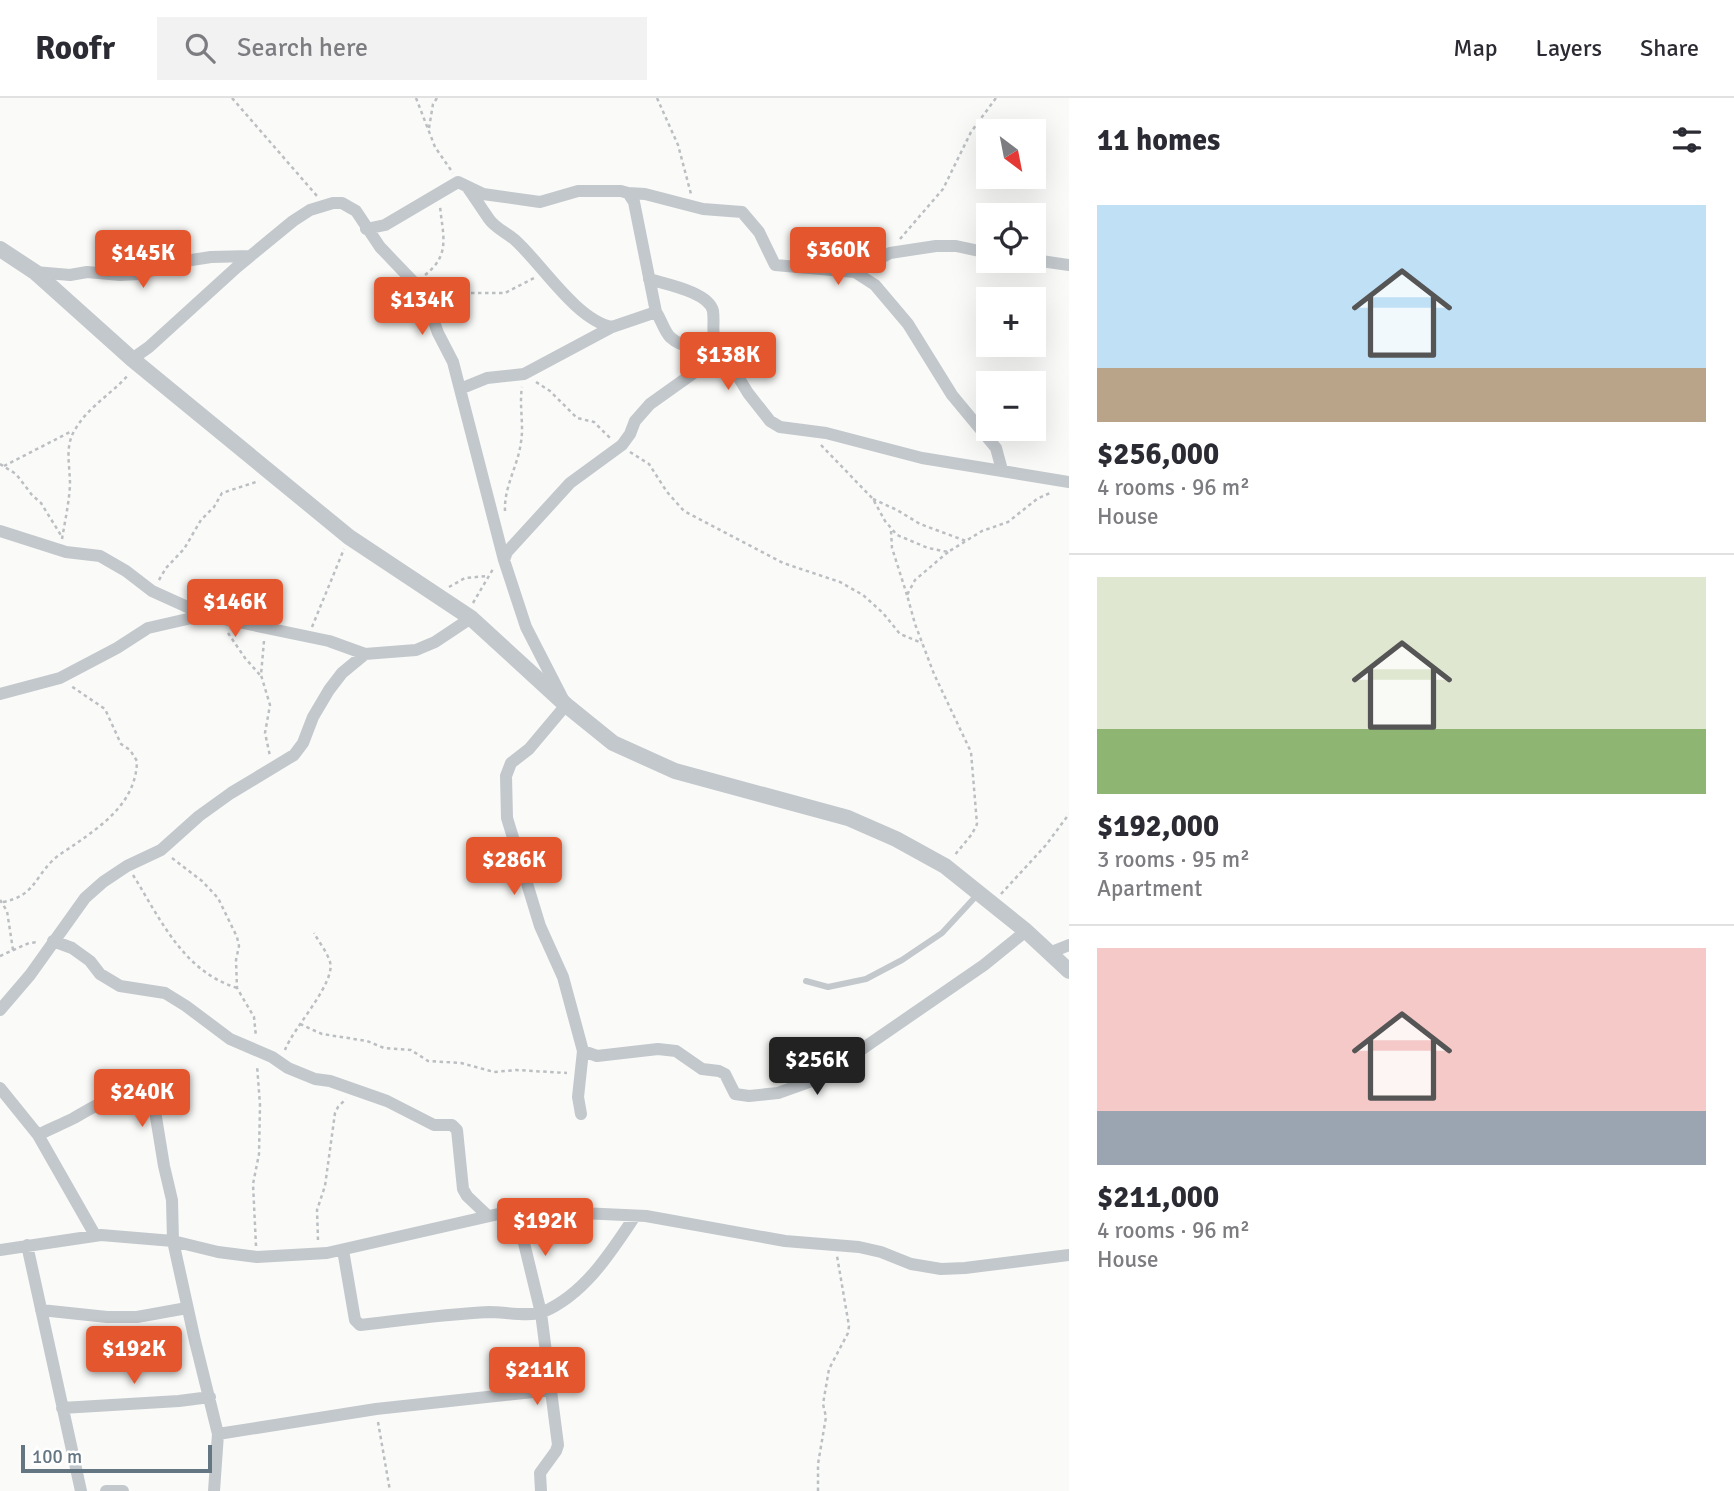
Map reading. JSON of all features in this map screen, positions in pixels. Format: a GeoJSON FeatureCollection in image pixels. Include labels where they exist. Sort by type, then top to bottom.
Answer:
{"type":"FeatureCollection","features":[{"type":"Feature","properties":{"kind":"street"},"geometry":{"type":"LineString","coordinates":[[366,229],[385,225],[451,184],[464,185],[483,194],[540,202],[578,191],[598,190],[645,194],[695,208],[742,212],[759,232],[771,260],[780,267],[855,272],[876,285],[908,324],[952,395],[996,448],[1002,470]]}},
{"type":"Feature","properties":{"kind":"street"},"geometry":{"type":"LineString","coordinates":[[464,185],[491,222],[517,241],[565,295],[592,318],[604,326],[612,327]]}},
{"type":"Feature","properties":{"kind":"street"},"geometry":{"type":"LineString","coordinates":[[628,192],[634,202],[656,312],[668,336],[693,349],[721,351]]}},
{"type":"Feature","properties":{"kind":"street"},"geometry":{"type":"LineString","coordinates":[[135,361],[250,256],[293,221],[324,204],[342,203],[350,206],[366,229],[424,293],[438,332],[453,362],[504,560],[526,627],[566,705]]}},
{"type":"Feature","properties":{"kind":"street"},"geometry":{"type":"LineString","coordinates":[[855,272],[890,253],[936,246],[956,246],[976,250]]}},
{"type":"Feature","properties":{"kind":"street"},"geometry":{"type":"LineString","coordinates":[[0,249],[35,272],[135,361],[349,537],[465,616],[613,743],[675,771],[848,818],[896,839],[944,866],[1026,931],[1069,971]]}},
{"type":"Feature","properties":{"kind":"street"},"geometry":{"type":"LineString","coordinates":[[35,272],[70,275],[87,272],[139,274],[185,261],[250,256]]}},
{"type":"Feature","properties":{"kind":"street"},"geometry":{"type":"LineString","coordinates":[[1046,262],[1069,265]]}},
{"type":"Feature","properties":{"kind":"street"},"geometry":{"type":"LineString","coordinates":[[649,279],[689,291],[705,299],[712,309],[713,335],[721,351],[748,393],[770,421],[779,427],[826,433],[922,458],[1002,470],[1064,486]]}},
{"type":"Feature","properties":{"kind":"street"},"geometry":{"type":"LineString","coordinates":[[460,388],[487,378],[524,375],[612,327],[656,312]]}},
{"type":"Feature","properties":{"kind":"street"},"geometry":{"type":"LineString","coordinates":[[504,560],[507,552],[561,492],[622,445],[630,435],[635,421],[650,404],[721,351]]}},
{"type":"Feature","properties":{"kind":"street"},"geometry":{"type":"LineString","coordinates":[[0,531],[66,552],[100,556],[152,591],[212,617],[329,641],[365,654],[416,650],[435,642],[465,616]]}},
{"type":"Feature","properties":{"kind":"street"},"geometry":{"type":"LineString","coordinates":[[0,694],[60,678],[148,628],[212,617]]}},
{"type":"Feature","properties":{"kind":"street"},"geometry":{"type":"LineString","coordinates":[[0,1010],[30,975],[85,898],[103,882],[127,866],[161,850],[199,816],[231,793],[294,755],[329,690],[342,673],[365,654]]}},
{"type":"Feature","properties":{"kind":"street"},"geometry":{"type":"LineString","coordinates":[[566,705],[529,748],[511,763],[506,776],[505,803],[507,818],[540,926],[560,969],[583,1052],[579,1097],[582,1114]]}},
{"type":"Feature","properties":{"kind":"street"},"geometry":{"type":"LineString","coordinates":[[583,1052],[597,1056],[658,1049],[676,1051],[702,1069],[725,1074],[732,1090],[739,1096],[778,1093],[820,1078],[984,965],[1026,931]]}},
{"type":"Feature","properties":{"kind":"street"},"geometry":{"type":"LineString","coordinates":[[52,942],[72,948],[90,961],[100,974],[120,986],[165,993],[230,1039],[315,1079],[330,1081],[387,1101],[433,1125],[455,1127],[463,1189],[488,1216]]}},
{"type":"Feature","properties":{"kind":"street"},"geometry":{"type":"LineString","coordinates":[[1049,953],[1069,945]]}},
{"type":"Feature","properties":{"kind":"street"},"geometry":{"type":"LineString","coordinates":[[0,1088],[38,1135],[95,1235]]}},
{"type":"Feature","properties":{"kind":"street"},"geometry":{"type":"LineString","coordinates":[[38,1135],[113,1098],[132,1097],[151,1107],[157,1116],[172,1199],[173,1241],[218,1434],[214,1491]]}},
{"type":"Feature","properties":{"kind":"street"},"geometry":{"type":"LineString","coordinates":[[516,1210],[541,1313],[558,1445],[540,1473],[541,1491]]}},
{"type":"Feature","properties":{"kind":"street"},"geometry":{"type":"LineString","coordinates":[[0,1250],[95,1235],[173,1241],[218,1252],[257,1257],[318,1254],[516,1210],[635,1216],[785,1241],[881,1252],[911,1264],[941,1269],[1069,1255]]}},
{"type":"Feature","properties":{"kind":"street"},"geometry":{"type":"LineString","coordinates":[[343,1250],[355,1320],[360,1325],[432,1316],[493,1312],[541,1313],[568,1297],[587,1281],[635,1216]]}},
{"type":"Feature","properties":{"kind":"street"},"geometry":{"type":"LineString","coordinates":[[27,1245],[81,1491]]}},
{"type":"Feature","properties":{"kind":"street"},"geometry":{"type":"LineString","coordinates":[[41,1310],[107,1317],[137,1317],[187,1308]]}},
{"type":"Feature","properties":{"kind":"street"},"geometry":{"type":"LineString","coordinates":[[218,1434],[376,1409],[552,1390]]}},
{"type":"Feature","properties":{"kind":"street"},"geometry":{"type":"LineString","coordinates":[[62,1408],[180,1401],[210,1396]]}},
{"type":"Feature","properties":{"kind":"street"},"geometry":{"type":"LineString","coordinates":[[106,1491],[123,1491]]}},
{"type":"Feature","properties":{"kind":"lane"},"geometry":{"type":"LineString","coordinates":[[806,981],[828,987],[866,979],[902,960],[985,899]]}},
{"type":"Feature","properties":{"kind":"path"},"geometry":{"type":"LineString","coordinates":[[232,98],[324,204]]}},
{"type":"Feature","properties":{"kind":"path"},"geometry":{"type":"LineString","coordinates":[[416,98],[435,146],[464,185]]}},
{"type":"Feature","properties":{"kind":"path"},"geometry":{"type":"LineString","coordinates":[[428,132],[433,104],[437,98]]}},
{"type":"Feature","properties":{"kind":"path"},"geometry":{"type":"LineString","coordinates":[[657,98],[678,145],[695,208]]}},
{"type":"Feature","properties":{"kind":"path"},"geometry":{"type":"LineString","coordinates":[[890,253],[915,218],[943,188],[971,132],[996,98]]}},
{"type":"Feature","properties":{"kind":"path"},"geometry":{"type":"LineString","coordinates":[[414,284],[436,266],[441,258],[443,229],[439,192]]}},
{"type":"Feature","properties":{"kind":"path"},"geometry":{"type":"LineString","coordinates":[[424,293],[505,293],[544,274]]}},
{"type":"Feature","properties":{"kind":"path"},"geometry":{"type":"LineString","coordinates":[[1,465],[16,474],[41,503],[62,539],[69,491],[68,444],[88,412],[116,389],[135,361]]}},
{"type":"Feature","properties":{"kind":"path"},"geometry":{"type":"LineString","coordinates":[[505,514],[508,486],[522,441],[519,405],[524,375],[544,386],[577,418],[594,422],[609,437],[649,464],[667,492],[684,511],[783,562],[839,582],[863,595],[883,613],[900,634],[922,643]]}},
{"type":"Feature","properties":{"kind":"path"},"geometry":{"type":"LineString","coordinates":[[1,465],[45,447],[75,429]]}},
{"type":"Feature","properties":{"kind":"path"},"geometry":{"type":"LineString","coordinates":[[794,429],[821,444],[873,499],[891,530],[897,535],[928,548],[948,552]]}},
{"type":"Feature","properties":{"kind":"path"},"geometry":{"type":"LineString","coordinates":[[152,591],[222,493],[254,483],[268,471]]}},
{"type":"Feature","properties":{"kind":"path"},"geometry":{"type":"LineString","coordinates":[[907,595],[915,580],[948,552],[982,531],[1008,522],[1037,499],[1064,486]]}},
{"type":"Feature","properties":{"kind":"path"},"geometry":{"type":"LineString","coordinates":[[873,499],[919,524],[965,541]]}},
{"type":"Feature","properties":{"kind":"path"},"geometry":{"type":"LineString","coordinates":[[891,530],[892,548],[933,674],[971,752],[977,824],[972,835],[944,866]]}},
{"type":"Feature","properties":{"kind":"path"},"geometry":{"type":"LineString","coordinates":[[308,636],[349,537]]}},
{"type":"Feature","properties":{"kind":"path"},"geometry":{"type":"LineString","coordinates":[[465,616],[488,576],[504,560]]}},
{"type":"Feature","properties":{"kind":"path"},"geometry":{"type":"LineString","coordinates":[[434,596],[465,578],[488,576]]}},
{"type":"Feature","properties":{"kind":"path"},"geometry":{"type":"LineString","coordinates":[[212,617],[261,676],[270,705],[265,733],[270,756],[265,773]]}},
{"type":"Feature","properties":{"kind":"path"},"geometry":{"type":"LineString","coordinates":[[261,676],[265,650],[264,627]]}},
{"type":"Feature","properties":{"kind":"path"},"geometry":{"type":"LineString","coordinates":[[13,951],[7,911],[1,901],[13,900],[32,888],[52,861],[115,815],[128,793],[136,771],[137,761],[130,750],[121,744],[105,709],[60,678]]}},
{"type":"Feature","properties":{"kind":"path"},"geometry":{"type":"LineString","coordinates":[[985,899],[1046,845],[1069,814]]}},
{"type":"Feature","properties":{"kind":"path"},"geometry":{"type":"LineString","coordinates":[[161,850],[202,881],[218,898],[237,937],[237,988],[254,1017],[260,1105],[259,1154],[253,1184],[257,1257]]}},
{"type":"Feature","properties":{"kind":"path"},"geometry":{"type":"LineString","coordinates":[[127,866],[188,960],[218,980],[237,988]]}},
{"type":"Feature","properties":{"kind":"path"},"geometry":{"type":"LineString","coordinates":[[281,1063],[286,1045],[321,993],[331,971],[330,962],[314,933]]}},
{"type":"Feature","properties":{"kind":"path"},"geometry":{"type":"LineString","coordinates":[[0,956],[29,943],[52,942]]}},
{"type":"Feature","properties":{"kind":"path"},"geometry":{"type":"LineString","coordinates":[[300,1024],[322,1034],[367,1041],[384,1048],[411,1050],[428,1061],[461,1063],[494,1072],[581,1072]]}},
{"type":"Feature","properties":{"kind":"path"},"geometry":{"type":"LineString","coordinates":[[318,1254],[317,1210],[325,1186],[335,1114],[343,1101],[358,1093]]}},
{"type":"Feature","properties":{"kind":"path"},"geometry":{"type":"LineString","coordinates":[[818,1491],[818,1464],[826,1416],[823,1404],[829,1369],[849,1326],[835,1245]]}},
{"type":"Feature","properties":{"kind":"path"},"geometry":{"type":"LineString","coordinates":[[376,1409],[390,1491]]}}]}
